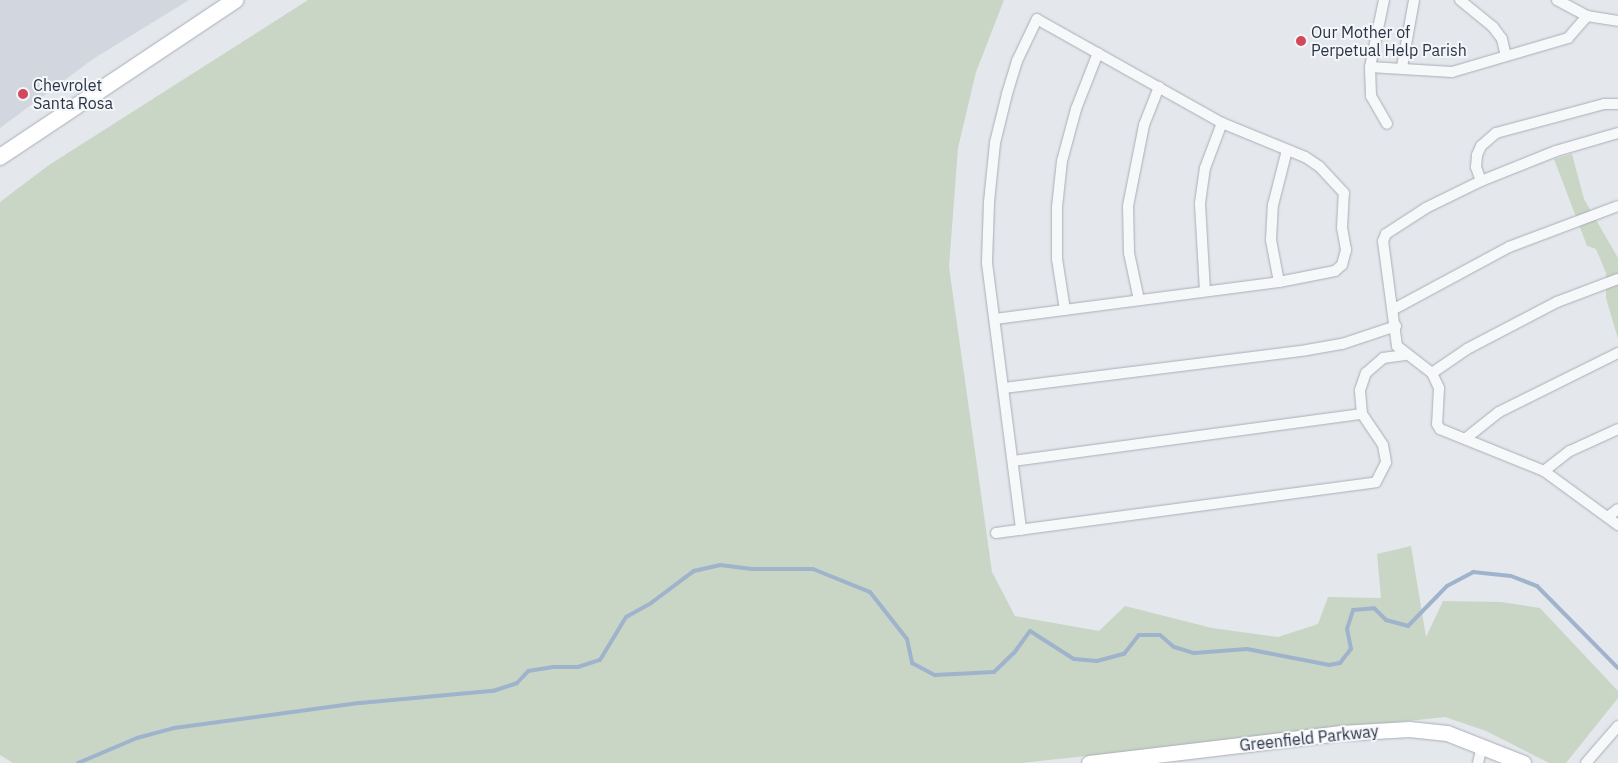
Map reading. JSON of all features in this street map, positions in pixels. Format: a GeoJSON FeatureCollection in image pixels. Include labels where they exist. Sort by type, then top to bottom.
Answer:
{"type":"FeatureCollection","features":[{"type":"Feature","properties":{"kind":"main road"},"geometry":{"type":"LineString","coordinates":[[0,157],[235,0]]}},
{"type":"Feature","properties":{"kind":"main road","name":"Greenfield Parkway"},"geometry":{"type":"LineString","coordinates":[[1089,763],[1341,733],[1409,729],[1447,733],[1523,763]]}},
{"type":"Feature","properties":{"kind":"street"},"geometry":{"type":"LineString","coordinates":[[1384,0],[1370,66],[1371,96],[1387,124]]}},
{"type":"Feature","properties":{"kind":"street"},"geometry":{"type":"LineString","coordinates":[[1402,67],[1414,0]]}},
{"type":"Feature","properties":{"kind":"street"},"geometry":{"type":"LineString","coordinates":[[1460,0],[1493,27],[1502,39],[1506,56]]}},
{"type":"Feature","properties":{"kind":"street"},"geometry":{"type":"LineString","coordinates":[[1558,0],[1587,16],[1618,21]]}},
{"type":"Feature","properties":{"kind":"street"},"geometry":{"type":"LineString","coordinates":[[1370,66],[1452,72],[1568,38],[1587,16]]}},
{"type":"Feature","properties":{"kind":"street"},"geometry":{"type":"LineString","coordinates":[[995,319],[1280,282],[1335,271],[1342,264],[1346,250],[1342,228],[1344,193],[1320,167],[1288,150],[1222,123],[1037,19],[1017,61],[995,143],[989,202],[987,263],[1021,530]]}},
{"type":"Feature","properties":{"kind":"street"},"geometry":{"type":"LineString","coordinates":[[1065,310],[1057,259],[1062,161],[1076,110],[1098,53]]}},
{"type":"Feature","properties":{"kind":"street"},"geometry":{"type":"LineString","coordinates":[[1139,300],[1129,252],[1128,206],[1144,125],[1159,87]]}},
{"type":"Feature","properties":{"kind":"street"},"geometry":{"type":"LineString","coordinates":[[1481,181],[1476,167],[1477,155],[1481,146],[1496,134],[1604,104],[1618,104]]}},
{"type":"Feature","properties":{"kind":"street"},"geometry":{"type":"LineString","coordinates":[[1205,291],[1200,203],[1205,168],[1222,123]]}},
{"type":"Feature","properties":{"kind":"street"},"geometry":{"type":"LineString","coordinates":[[1618,133],[1556,151],[1481,181],[1426,208],[1386,234],[1383,240],[1394,309],[1397,346],[1405,355],[1432,373],[1440,401],[1437,424],[1446,432],[1544,471],[1609,516],[1618,525]]}},
{"type":"Feature","properties":{"kind":"street"},"geometry":{"type":"LineString","coordinates":[[1280,282],[1270,240],[1273,205],[1288,150]]}},
{"type":"Feature","properties":{"kind":"street"},"geometry":{"type":"LineString","coordinates":[[1394,309],[1509,247],[1618,206]]}},
{"type":"Feature","properties":{"kind":"street"},"geometry":{"type":"LineString","coordinates":[[1432,373],[1467,349],[1557,302],[1618,279]]}},
{"type":"Feature","properties":{"kind":"street"},"geometry":{"type":"LineString","coordinates":[[1004,388],[1308,350],[1342,344],[1396,326]]}},
{"type":"Feature","properties":{"kind":"street"},"geometry":{"type":"LineString","coordinates":[[1465,439],[1499,412],[1618,353]]}},
{"type":"Feature","properties":{"kind":"street"},"geometry":{"type":"LineString","coordinates":[[996,533],[1376,482],[1386,462],[1383,445],[1362,414],[1360,390],[1366,373],[1383,358],[1405,355]]}},
{"type":"Feature","properties":{"kind":"street"},"geometry":{"type":"LineString","coordinates":[[1013,461],[1362,414]]}},
{"type":"Feature","properties":{"kind":"street"},"geometry":{"type":"LineString","coordinates":[[1544,471],[1570,451],[1618,429]]}},
{"type":"Feature","properties":{"kind":"street"},"geometry":{"type":"LineString","coordinates":[[1609,516],[1618,509]]}},
{"type":"Feature","properties":{"kind":"street"},"geometry":{"type":"LineString","coordinates":[[1586,763],[1618,726]]}},
{"type":"Feature","properties":{"kind":"street"},"geometry":{"type":"LineString","coordinates":[[1478,763],[1482,746]]}},
{"type":"Feature","properties":{"kind":"shaded area","name":"Chevrolet Santa Rosa"},"geometry":{"type":"Polygon","coordinates":[[[0,0],[189,0],[93,59],[0,128],[0,0]]]}},
{"type":"Feature","properties":{"kind":"green space"},"geometry":{"type":"Polygon","coordinates":[[[308,0],[1004,0],[976,72],[958,148],[949,267],[992,572],[1015,616],[1099,631],[1125,606],[1212,628],[1278,637],[1318,624],[1328,597],[1381,598],[1377,554],[1411,546],[1426,637],[1443,601],[1501,602],[1540,608],[1618,691],[1618,698],[1566,763],[1549,763],[1486,731],[1445,717],[1021,763],[13,763],[0,755],[0,202],[49,165],[308,0]]]}},
{"type":"Feature","properties":{"kind":"green space"},"geometry":{"type":"Polygon","coordinates":[[[1572,154],[1584,199],[1618,258],[1618,339],[1606,298],[1606,273],[1596,249],[1587,246],[1554,159],[1572,154]]]}},
{"type":"Feature","properties":{"kind":"waterway"},"geometry":{"type":"LineString","coordinates":[[78,763],[137,738],[174,728],[360,703],[493,691],[517,683],[528,671],[552,667],[578,667],[600,660],[626,617],[651,603],[694,571],[720,565],[752,569],[813,569],[870,592],[907,639],[912,663],[935,675],[994,672],[1014,653],[1030,631],[1074,659],[1097,661],[1124,654],[1139,635],[1160,635],[1174,647],[1194,653],[1247,649],[1329,665],[1340,663],[1351,649],[1347,629],[1353,610],[1374,608],[1386,620],[1408,626],[1447,586],[1473,572],[1511,576],[1537,586],[1618,668]]}},
{"type":"Feature","properties":{"kind":"place","name":"Our Mother of Perpetual Help Parish"},"geometry":{"type":"Point","coordinates":[1301,41]}},
{"type":"Feature","properties":{"kind":"place","name":"Chevrolet Santa Rosa"},"geometry":{"type":"Point","coordinates":[23,94]}}]}
